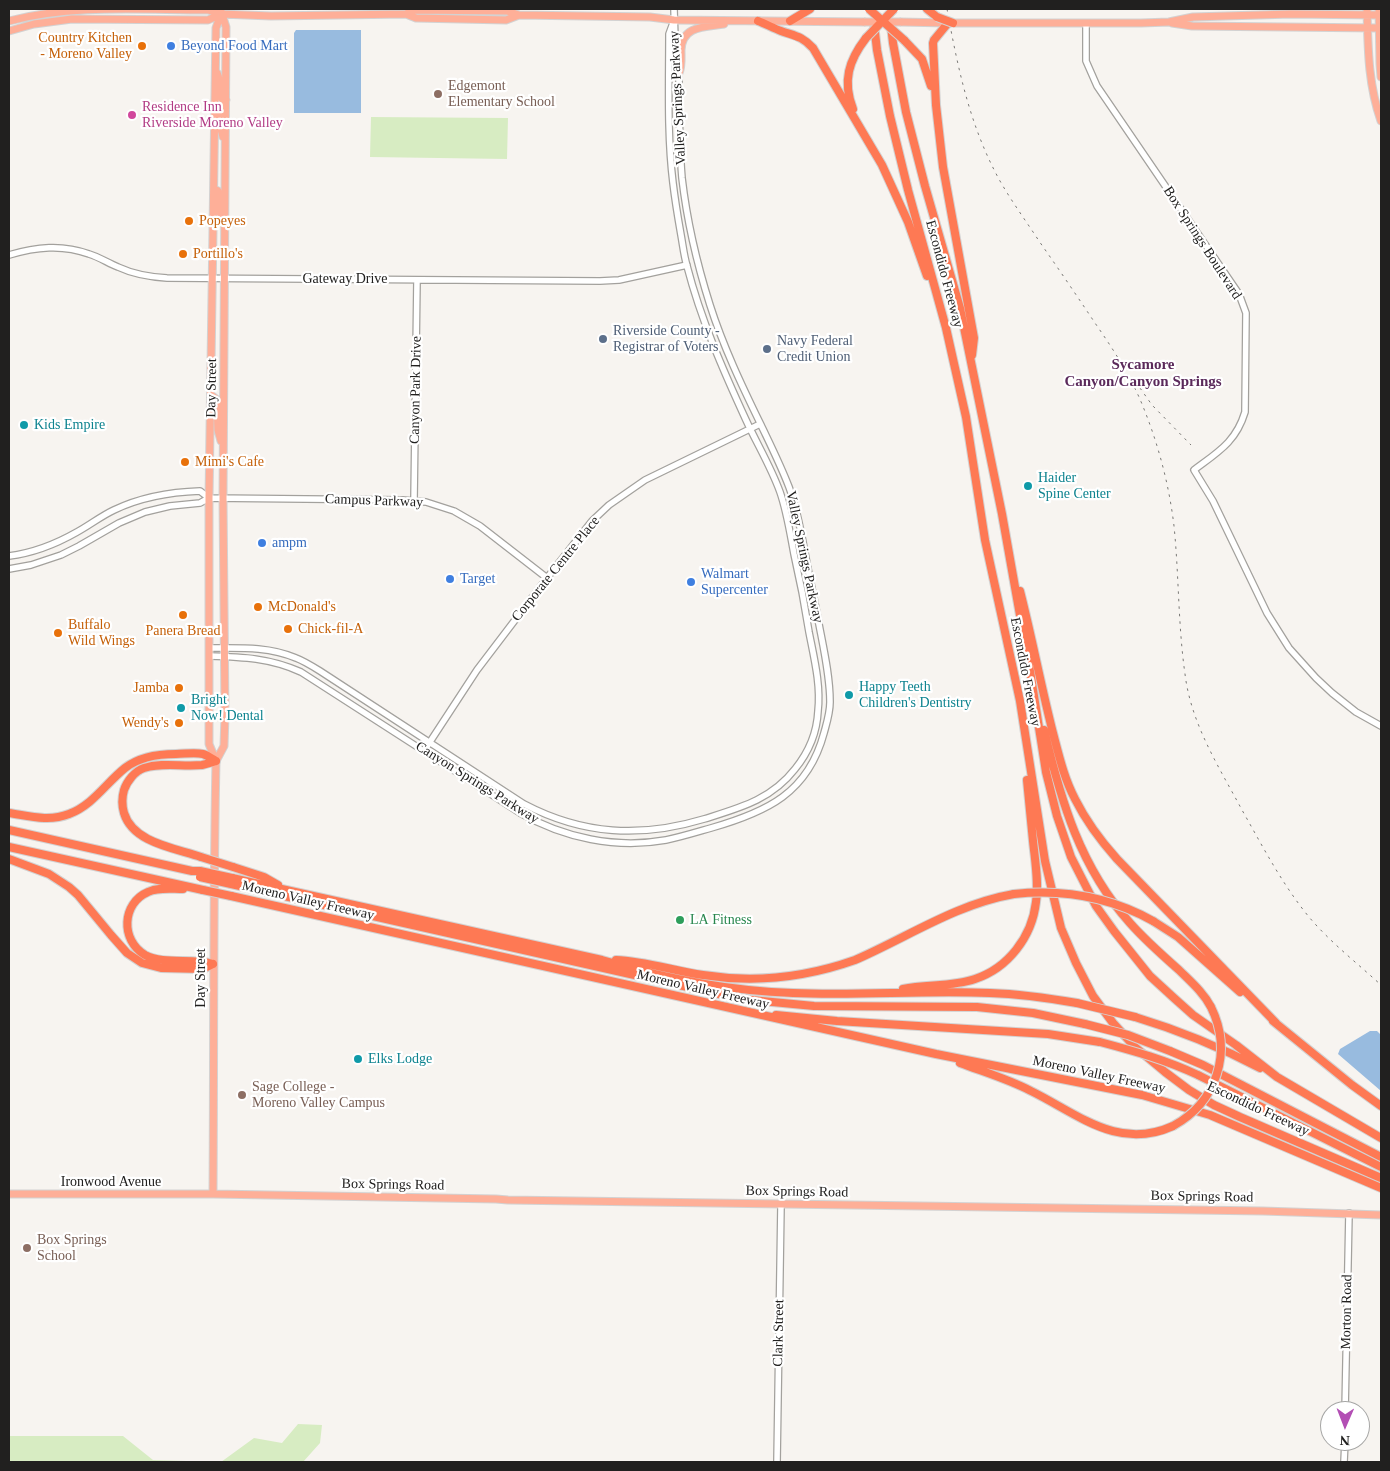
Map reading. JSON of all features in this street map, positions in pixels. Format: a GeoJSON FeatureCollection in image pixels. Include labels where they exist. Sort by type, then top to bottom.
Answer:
{"type":"FeatureCollection","features":[{"type":"Feature","properties":{"kind":"highway"},"geometry":{"type":"LineString","coordinates":[[790,21],[810,9]]}},
{"type":"Feature","properties":{"kind":"highway"},"geometry":{"type":"LineString","coordinates":[[871,9],[922,59],[936,104]]}},
{"type":"Feature","properties":{"kind":"highway","name":"Escondido Freeway"},"geometry":{"type":"LineString","coordinates":[[871,9],[890,116],[946,328],[966,417],[985,540],[1020,701],[1045,861],[1061,928],[1076,963],[1089,988],[1113,1023],[1135,1047],[1189,1090],[1214,1105],[1381,1178]]}},
{"type":"Feature","properties":{"kind":"highway","name":"Escondido Freeway"},"geometry":{"type":"LineString","coordinates":[[889,9],[893,43],[906,112],[924,186],[960,308],[1002,514],[1046,772],[1056,816],[1071,856],[1096,906],[1150,976],[1174,998],[1277,1077],[1381,1138]]}},
{"type":"Feature","properties":{"kind":"highway"},"geometry":{"type":"LineString","coordinates":[[860,126],[849,100],[847,88],[848,75],[855,53],[866,38],[894,9]]}},
{"type":"Feature","properties":{"kind":"highway"},"geometry":{"type":"LineString","coordinates":[[927,9],[938,20],[950,23]]}},
{"type":"Feature","properties":{"kind":"highway"},"geometry":{"type":"LineString","coordinates":[[758,21],[782,31],[798,35],[813,48],[882,165],[908,222],[946,328]]}},
{"type":"Feature","properties":{"kind":"highway"},"geometry":{"type":"LineString","coordinates":[[950,23],[940,32],[933,43],[936,104],[943,167],[974,338],[971,362]]}},
{"type":"Feature","properties":{"kind":"highway"},"geometry":{"type":"LineString","coordinates":[[1002,514],[1044,698],[1064,772],[1081,811],[1098,837],[1117,859],[1276,1023]]}},
{"type":"Feature","properties":{"kind":"highway"},"geometry":{"type":"LineString","coordinates":[[936,1054],[1016,1084],[1110,1132],[1131,1135],[1155,1133],[1173,1126],[1190,1115],[1201,1104],[1218,1072],[1221,1060],[1221,1037],[1212,1007],[1196,986],[1130,923],[1094,873],[1074,832],[1060,794],[1031,677]]}},
{"type":"Feature","properties":{"kind":"highway"},"geometry":{"type":"LineString","coordinates":[[883,993],[914,987],[964,982],[983,976],[1006,961],[1019,947],[1028,932],[1036,903],[1037,885],[1020,701]]}},
{"type":"Feature","properties":{"kind":"highway"},"geometry":{"type":"LineString","coordinates":[[9,813],[47,818],[67,815],[84,807],[125,768],[147,757],[165,754],[203,754],[216,761]]}},
{"type":"Feature","properties":{"kind":"highway"},"geometry":{"type":"LineString","coordinates":[[216,761],[203,765],[160,765],[142,769],[128,782],[123,794],[123,809],[130,826],[138,834],[162,844],[264,877],[284,889]]}},
{"type":"Feature","properties":{"kind":"highway","name":"Moreno Valley Freeway"},"geometry":{"type":"LineString","coordinates":[[9,830],[232,881],[284,889],[679,979],[742,989],[793,993],[991,993],[1077,1003],[1135,1017],[1180,1032],[1221,1048],[1277,1077]]}},
{"type":"Feature","properties":{"kind":"highway","name":"Moreno Valley Freeway"},"geometry":{"type":"LineString","coordinates":[[9,847],[936,1054],[1122,1091],[1210,1115],[1381,1188]]}},
{"type":"Feature","properties":{"kind":"highway"},"geometry":{"type":"LineString","coordinates":[[9,859],[49,874],[69,887],[127,953],[142,963],[161,968],[203,968],[213,964]]}},
{"type":"Feature","properties":{"kind":"highway"},"geometry":{"type":"LineString","coordinates":[[232,881],[741,998],[814,1006],[977,1007],[1033,1013],[1085,1024],[1128,1036],[1203,1065],[1381,1157]]}},
{"type":"Feature","properties":{"kind":"highway"},"geometry":{"type":"LineString","coordinates":[[200,890],[162,889],[153,890],[141,896],[135,901],[129,912],[127,929],[134,946],[153,959],[202,961],[213,964]]}},
{"type":"Feature","properties":{"kind":"highway"},"geometry":{"type":"LineString","coordinates":[[602,960],[631,961],[722,977],[763,978],[803,974],[855,960],[964,907],[995,898],[1014,894],[1055,892],[1087,896],[1116,904],[1153,921],[1172,933],[1276,1023],[1352,1085],[1381,1106]]}},
{"type":"Feature","properties":{"kind":"highway"},"geometry":{"type":"LineString","coordinates":[[742,1011],[837,1021],[1048,1034],[1100,1042],[1174,1064],[1381,1167]]}},
{"type":"Feature","properties":{"kind":"main road"},"geometry":{"type":"LineString","coordinates":[[9,21],[69,10],[120,9],[208,10],[270,16],[406,14],[414,10],[428,10],[507,11],[519,15],[650,17],[674,20],[901,22],[938,20]]}},
{"type":"Feature","properties":{"kind":"main road"},"geometry":{"type":"LineString","coordinates":[[72,19],[87,14],[110,14],[120,9]]}},
{"type":"Feature","properties":{"kind":"main road"},"geometry":{"type":"LineString","coordinates":[[128,19],[132,14],[156,14],[175,10]]}},
{"type":"Feature","properties":{"kind":"main road"},"geometry":{"type":"LineString","coordinates":[[9,31],[34,24],[72,19],[208,20],[221,11]]}},
{"type":"Feature","properties":{"kind":"main road","name":"Day Street"},"geometry":{"type":"LineString","coordinates":[[213,1194],[213,964],[216,761],[209,744],[209,498],[216,28],[221,11]]}},
{"type":"Feature","properties":{"kind":"main road","name":"Day Street"},"geometry":{"type":"LineString","coordinates":[[216,761],[224,746],[223,452],[226,27],[221,11]]}},
{"type":"Feature","properties":{"kind":"main road"},"geometry":{"type":"LineString","coordinates":[[1367,12],[1371,83],[1381,121]]}},
{"type":"Feature","properties":{"kind":"main road"},"geometry":{"type":"LineString","coordinates":[[950,23],[1133,24],[1169,22],[1193,17],[1379,12],[1381,77]]}},
{"type":"Feature","properties":{"kind":"main road"},"geometry":{"type":"LineString","coordinates":[[679,73],[681,68],[682,41],[688,32],[694,29],[744,21]]}},
{"type":"Feature","properties":{"kind":"main road"},"geometry":{"type":"LineString","coordinates":[[1169,22],[1192,26],[1378,28]]}},
{"type":"Feature","properties":{"kind":"main road"},"geometry":{"type":"LineString","coordinates":[[216,70],[221,81],[220,97],[226,100]]}},
{"type":"Feature","properties":{"kind":"main road"},"geometry":{"type":"LineString","coordinates":[[215,108],[221,110],[221,129],[226,144]]}},
{"type":"Feature","properties":{"kind":"main road"},"geometry":{"type":"LineString","coordinates":[[214,189],[218,191],[220,213],[226,220]]}},
{"type":"Feature","properties":{"kind":"main road"},"geometry":{"type":"LineString","coordinates":[[211,395],[216,399],[217,403],[218,430],[223,452]]}},
{"type":"Feature","properties":{"kind":"main road","name":"Ironwood Avenue"},"geometry":{"type":"LineString","coordinates":[[9,1194],[213,1194]]}},
{"type":"Feature","properties":{"kind":"main road","name":"Box Springs Road"},"geometry":{"type":"LineString","coordinates":[[213,1194],[781,1205],[1023,1207],[1381,1215]]}},
{"type":"Feature","properties":{"kind":"street"},"geometry":{"type":"LineString","coordinates":[[674,9],[674,20]]}},
{"type":"Feature","properties":{"kind":"street","name":"Valley Springs Parkway"},"geometry":{"type":"LineString","coordinates":[[674,20],[676,69],[679,73],[682,178],[700,272],[726,349],[782,470],[795,503],[829,686],[829,716],[818,752],[813,763],[796,787],[786,794]]}},
{"type":"Feature","properties":{"kind":"street","name":"Valley Springs Parkway"},"geometry":{"type":"LineString","coordinates":[[674,20],[669,34],[670,142],[674,197],[687,265],[707,328],[726,376],[774,476],[784,507],[804,602],[818,686],[818,714],[811,742],[797,767],[778,788]]}},
{"type":"Feature","properties":{"kind":"street","name":"Box Springs Boulevard"},"geometry":{"type":"LineString","coordinates":[[1086,23],[1086,61],[1097,86],[1238,294],[1246,314],[1245,412],[1241,425],[1230,442],[1194,470],[1216,507],[1267,612],[1289,648],[1316,678],[1332,692],[1356,712],[1381,726]]}},
{"type":"Feature","properties":{"kind":"street","name":"Gateway Drive"},"geometry":{"type":"LineString","coordinates":[[9,255],[41,248],[68,248],[89,254],[118,267],[149,276],[225,279],[600,281],[619,280],[687,265]]}},
{"type":"Feature","properties":{"kind":"street","name":"Canyon Park Drive"},"geometry":{"type":"LineString","coordinates":[[414,500],[417,280]]}},
{"type":"Feature","properties":{"kind":"street","name":"Corporate Centre Place"},"geometry":{"type":"LineString","coordinates":[[424,751],[477,670],[592,521],[625,492],[645,480],[760,424]]}},
{"type":"Feature","properties":{"kind":"street","name":"Campus Parkway"},"geometry":{"type":"LineString","coordinates":[[9,556],[30,552],[52,544],[76,533],[109,513],[142,499],[167,493],[200,491],[209,498]]}},
{"type":"Feature","properties":{"kind":"street","name":"Campus Parkway"},"geometry":{"type":"LineString","coordinates":[[9,569],[36,564],[61,555],[119,523],[149,511],[178,504],[200,503],[209,498],[414,500],[440,505],[469,519],[547,578]]}},
{"type":"Feature","properties":{"kind":"street","name":"Canyon Springs Parkway"},"geometry":{"type":"LineString","coordinates":[[209,652],[224,648],[257,649],[297,658],[532,808],[570,823],[618,831],[654,830],[687,824],[738,808],[758,800],[778,788]]}},
{"type":"Feature","properties":{"kind":"street","name":"Canyon Springs Parkway"},"geometry":{"type":"LineString","coordinates":[[209,652],[224,656],[259,658],[294,669],[534,821],[582,838],[644,842],[666,840],[753,815],[786,794]]}},
{"type":"Feature","properties":{"kind":"street","name":"Clark Street"},"geometry":{"type":"LineString","coordinates":[[777,1462],[781,1205]]}},
{"type":"Feature","properties":{"kind":"street","name":"Morton Road"},"geometry":{"type":"LineString","coordinates":[[1345,1401],[1349,1213]]}},
{"type":"Feature","properties":{"kind":"green space"},"geometry":{"type":"Polygon","coordinates":[[[371,117],[508,118],[507,159],[370,157],[371,117]]]}},
{"type":"Feature","properties":{"kind":"green space"},"geometry":{"type":"Polygon","coordinates":[[[298,1424],[322,1425],[320,1443],[303,1462],[221,1462],[254,1438],[282,1443],[298,1424]]]}},
{"type":"Feature","properties":{"kind":"green space"},"geometry":{"type":"Polygon","coordinates":[[[9,1436],[123,1436],[153,1460],[221,1462],[9,1462],[9,1436]]]}},
{"type":"Feature","properties":{"kind":"water"},"geometry":{"type":"Polygon","coordinates":[[[296,30],[361,30],[361,113],[294,113],[294,33],[296,30]]]}},
{"type":"Feature","properties":{"kind":"water"},"geometry":{"type":"Polygon","coordinates":[[[1370,1031],[1377,1031],[1381,1035],[1381,1091],[1338,1054],[1340,1049],[1370,1031]]]}},
{"type":"Feature","properties":{"kind":"railway"},"geometry":{"type":"LineString","coordinates":[[947,9],[966,97],[990,161],[1014,204],[1121,362],[1148,419],[1166,479],[1172,510],[1181,637],[1188,692],[1207,745],[1265,851],[1299,904],[1326,935],[1381,985]]}},
{"type":"Feature","properties":{"kind":"railway"},"geometry":{"type":"LineString","coordinates":[[1140,388],[1152,405],[1191,445]]}},
{"type":"Feature","properties":{"kind":"place","name":"Country Kitchen - Moreno Valley"},"geometry":{"type":"Point","coordinates":[142,46]}},
{"type":"Feature","properties":{"kind":"place","name":"Beyond Food Mart"},"geometry":{"type":"Point","coordinates":[171,46]}},
{"type":"Feature","properties":{"kind":"place","name":"Edgemont Elementary School"},"geometry":{"type":"Point","coordinates":[438,94]}},
{"type":"Feature","properties":{"kind":"place","name":"Residence Inn Riverside Moreno Valley"},"geometry":{"type":"Point","coordinates":[132,115]}},
{"type":"Feature","properties":{"kind":"place","name":"Popeyes"},"geometry":{"type":"Point","coordinates":[189,221]}},
{"type":"Feature","properties":{"kind":"place","name":"Portillo's"},"geometry":{"type":"Point","coordinates":[183,254]}},
{"type":"Feature","properties":{"kind":"place","name":"Riverside County - Registrar of Voters"},"geometry":{"type":"Point","coordinates":[603,339]}},
{"type":"Feature","properties":{"kind":"place","name":"Navy Federal Credit Union"},"geometry":{"type":"Point","coordinates":[767,349]}},
{"type":"Feature","properties":{"kind":"place","name":"Kids Empire"},"geometry":{"type":"Point","coordinates":[24,425]}},
{"type":"Feature","properties":{"kind":"place","name":"Mimi's Cafe"},"geometry":{"type":"Point","coordinates":[185,462]}},
{"type":"Feature","properties":{"kind":"place","name":"Haider Spine Center"},"geometry":{"type":"Point","coordinates":[1028,486]}},
{"type":"Feature","properties":{"kind":"place","name":"ampm"},"geometry":{"type":"Point","coordinates":[262,543]}},
{"type":"Feature","properties":{"kind":"place","name":"Target"},"geometry":{"type":"Point","coordinates":[450,579]}},
{"type":"Feature","properties":{"kind":"place","name":"Walmart Supercenter"},"geometry":{"type":"Point","coordinates":[691,582]}},
{"type":"Feature","properties":{"kind":"place","name":"McDonald's"},"geometry":{"type":"Point","coordinates":[258,607]}},
{"type":"Feature","properties":{"kind":"place","name":"Panera Bread"},"geometry":{"type":"Point","coordinates":[183,615]}},
{"type":"Feature","properties":{"kind":"place","name":"Chick-fil-A"},"geometry":{"type":"Point","coordinates":[288,629]}},
{"type":"Feature","properties":{"kind":"place","name":"Buffalo Wild Wings"},"geometry":{"type":"Point","coordinates":[58,633]}},
{"type":"Feature","properties":{"kind":"place","name":"Jamba"},"geometry":{"type":"Point","coordinates":[179,688]}},
{"type":"Feature","properties":{"kind":"place","name":"Happy Teeth Children's Dentistry"},"geometry":{"type":"Point","coordinates":[849,695]}},
{"type":"Feature","properties":{"kind":"place","name":"Bright Now! Dental"},"geometry":{"type":"Point","coordinates":[181,708]}},
{"type":"Feature","properties":{"kind":"place","name":"Wendy's"},"geometry":{"type":"Point","coordinates":[179,723]}},
{"type":"Feature","properties":{"kind":"place","name":"LA Fitness"},"geometry":{"type":"Point","coordinates":[680,920]}},
{"type":"Feature","properties":{"kind":"place","name":"Elks Lodge"},"geometry":{"type":"Point","coordinates":[358,1059]}},
{"type":"Feature","properties":{"kind":"place","name":"Sage College - Moreno Valley Campus"},"geometry":{"type":"Point","coordinates":[242,1095]}},
{"type":"Feature","properties":{"kind":"place","name":"Box Springs School"},"geometry":{"type":"Point","coordinates":[27,1248]}},
{"type":"Feature","properties":{"kind":"district","name":"Sycamore Canyon/Canyon Springs"},"geometry":{"type":"Point","coordinates":[1143,374]}}]}
